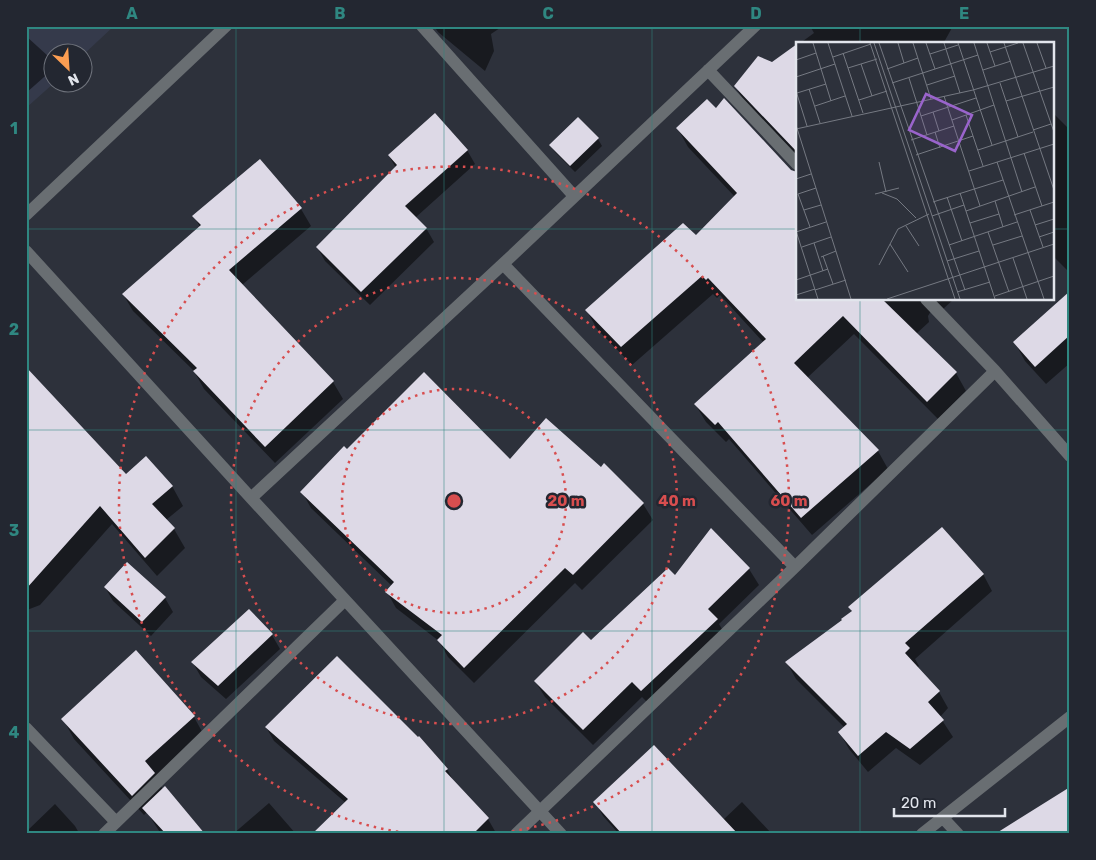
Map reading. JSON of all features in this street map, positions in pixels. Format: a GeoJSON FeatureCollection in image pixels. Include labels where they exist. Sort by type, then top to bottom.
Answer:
{"type":"FeatureCollection","features":[{"type":"Feature","properties":{"kind":"street"},"geometry":{"type":"LineString","coordinates":[[26,214],[226,26]]}},
{"type":"Feature","properties":{"kind":"street"},"geometry":{"type":"LineString","coordinates":[[422,26],[574,196]]}},
{"type":"Feature","properties":{"kind":"street"},"geometry":{"type":"LineString","coordinates":[[251,498],[503,264],[754,26]]}},
{"type":"Feature","properties":{"kind":"street"},"geometry":{"type":"LineString","coordinates":[[708,70],[796,163]]}},
{"type":"Feature","properties":{"kind":"street"},"geometry":{"type":"LineString","coordinates":[[26,251],[561,834]]}},
{"type":"Feature","properties":{"kind":"street"},"geometry":{"type":"LineString","coordinates":[[503,264],[795,567]]}},
{"type":"Feature","properties":{"kind":"street"},"geometry":{"type":"LineString","coordinates":[[927,300],[1070,456]]}},
{"type":"Feature","properties":{"kind":"street"},"geometry":{"type":"LineString","coordinates":[[516,834],[795,567],[994,371]]}},
{"type":"Feature","properties":{"kind":"street"},"geometry":{"type":"LineString","coordinates":[[104,834],[345,600]]}},
{"type":"Feature","properties":{"kind":"street"},"geometry":{"type":"LineString","coordinates":[[922,834],[1070,716]]}},
{"type":"Feature","properties":{"kind":"street"},"geometry":{"type":"LineString","coordinates":[[26,728],[116,822]]}},
{"type":"Feature","properties":{"kind":"street"},"geometry":{"type":"LineString","coordinates":[[944,818],[958,834]]}},
{"type":"Feature","properties":{"kind":"shaded area"},"geometry":{"type":"Polygon","coordinates":[[[26,26],[114,26],[92,47],[92,42],[42,42],[42,92],[44,92],[26,108],[26,26]]]}},
{"type":"Feature","properties":{"kind":"building"},"geometry":{"type":"Polygon","coordinates":[[[796,45],[796,151],[734,86],[758,56],[772,62],[796,45]]]}},
{"type":"Feature","properties":{"kind":"building"},"geometry":{"type":"Polygon","coordinates":[[[724,98],[791,170],[796,172],[796,300],[883,300],[957,372],[927,402],[843,316],[794,363],[879,450],[801,518],[718,422],[715,425],[694,404],[766,339],[708,278],[706,280],[702,276],[621,347],[585,310],[683,223],[696,235],[737,193],[676,128],[707,99],[716,108],[724,98]]]}},
{"type":"Feature","properties":{"kind":"building"},"geometry":{"type":"Polygon","coordinates":[[[435,113],[468,150],[405,206],[427,228],[361,292],[316,247],[397,165],[388,155],[435,113]]]}},
{"type":"Feature","properties":{"kind":"building"},"geometry":{"type":"Polygon","coordinates":[[[578,117],[599,138],[570,166],[549,145],[578,117]]]}},
{"type":"Feature","properties":{"kind":"building"},"geometry":{"type":"Polygon","coordinates":[[[260,159],[302,208],[229,270],[334,381],[265,447],[193,371],[197,368],[122,294],[201,225],[192,216],[260,159]]]}},
{"type":"Feature","properties":{"kind":"building"},"geometry":{"type":"Polygon","coordinates":[[[1070,291],[1070,335],[1035,367],[1013,342],[1070,291]]]}},
{"type":"Feature","properties":{"kind":"building"},"geometry":{"type":"Polygon","coordinates":[[[26,367],[126,474],[146,456],[173,486],[152,504],[175,528],[145,558],[100,506],[26,589],[26,367]]]}},
{"type":"Feature","properties":{"kind":"building"},"geometry":{"type":"Polygon","coordinates":[[[424,372],[510,459],[546,418],[601,467],[604,463],[644,503],[573,575],[565,568],[464,668],[437,640],[442,635],[385,592],[394,582],[300,492],[344,446],[347,449],[424,372]]]}},
{"type":"Feature","properties":{"kind":"building"},"geometry":{"type":"Polygon","coordinates":[[[942,527],[984,574],[905,643],[910,648],[905,653],[940,691],[928,702],[944,720],[910,749],[886,732],[858,756],[838,732],[847,724],[785,662],[842,620],[852,611],[848,607],[942,527]]]}},
{"type":"Feature","properties":{"kind":"building"},"geometry":{"type":"Polygon","coordinates":[[[711,528],[750,568],[708,609],[718,619],[641,691],[632,682],[583,730],[534,681],[583,632],[591,640],[668,568],[675,575],[711,528]]]}},
{"type":"Feature","properties":{"kind":"building"},"geometry":{"type":"Polygon","coordinates":[[[127,562],[166,597],[142,622],[104,587],[127,562]]]}},
{"type":"Feature","properties":{"kind":"building"},"geometry":{"type":"Polygon","coordinates":[[[249,609],[273,634],[218,686],[191,662],[249,609]]]}},
{"type":"Feature","properties":{"kind":"building"},"geometry":{"type":"Polygon","coordinates":[[[136,650],[195,716],[145,761],[155,773],[132,796],[61,719],[136,650]]]}},
{"type":"Feature","properties":{"kind":"building"},"geometry":{"type":"Polygon","coordinates":[[[337,656],[419,736],[448,769],[445,771],[489,818],[473,834],[312,834],[348,799],[265,727],[337,656]]]}},
{"type":"Feature","properties":{"kind":"building"},"geometry":{"type":"Polygon","coordinates":[[[654,745],[738,834],[622,834],[593,802],[654,745]]]}},
{"type":"Feature","properties":{"kind":"building"},"geometry":{"type":"Polygon","coordinates":[[[165,786],[205,834],[166,834],[142,808],[165,786]]]}},
{"type":"Feature","properties":{"kind":"building"},"geometry":{"type":"Polygon","coordinates":[[[1070,787],[1070,834],[995,834],[1070,787]]]}}]}
